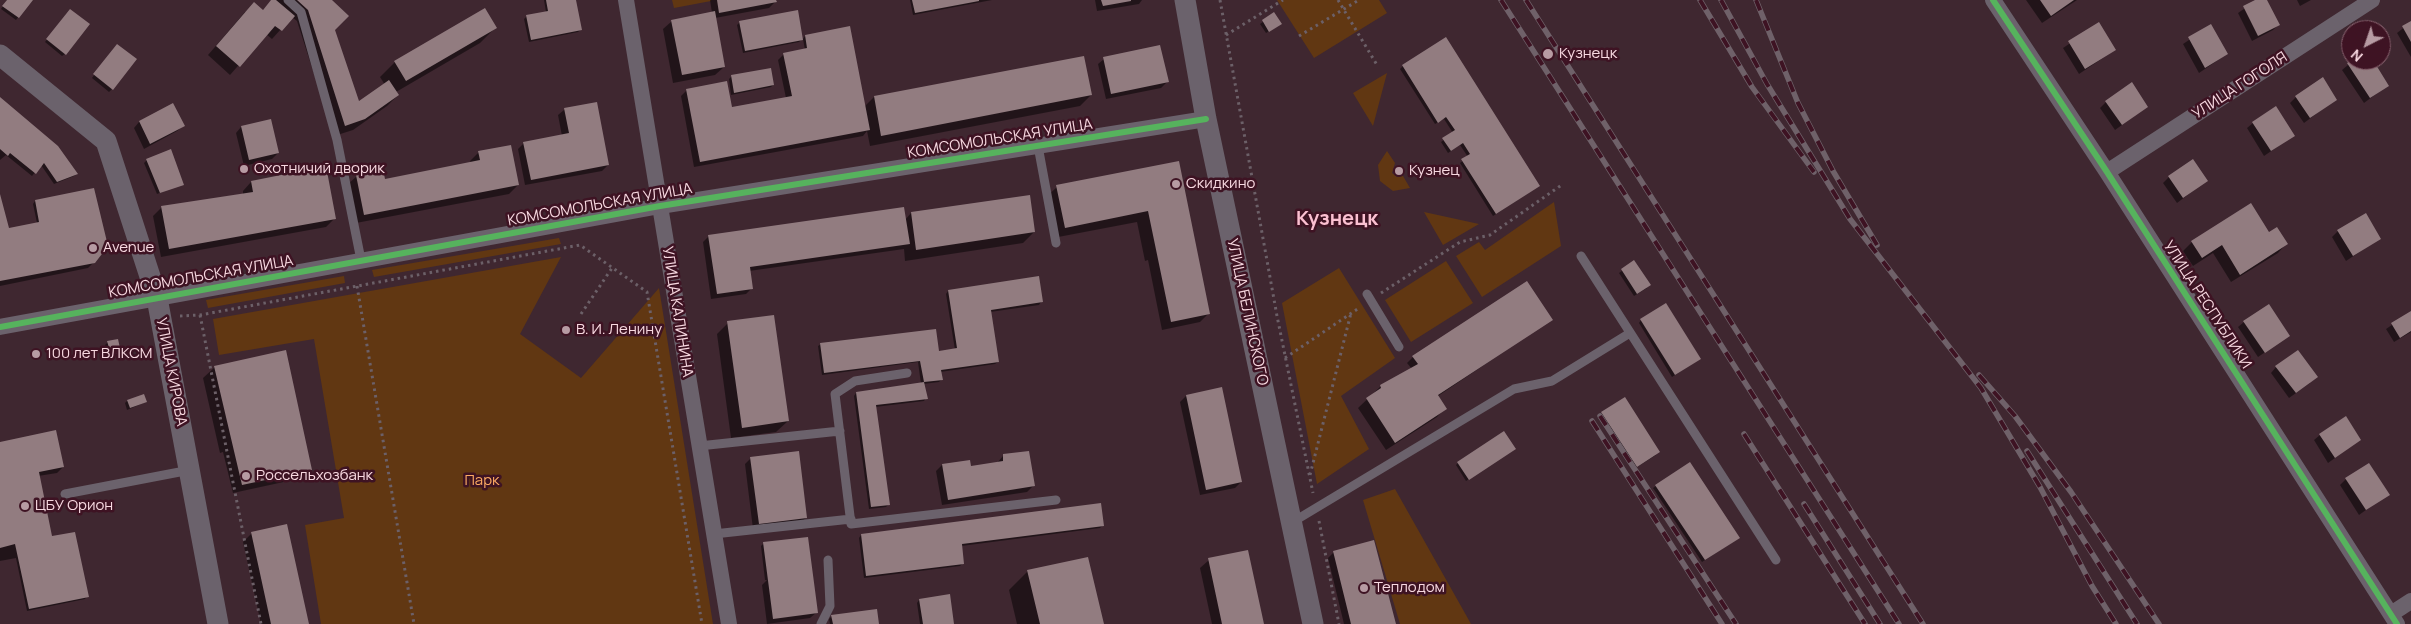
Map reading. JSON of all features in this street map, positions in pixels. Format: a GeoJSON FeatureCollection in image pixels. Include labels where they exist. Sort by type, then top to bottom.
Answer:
{"type":"FeatureCollection","features":[{"type":"Feature","properties":{"kind":"street","name":"УЛИЦА КАЛИНИНА"},"geometry":{"type":"LineString","coordinates":[[626,0],[729,624]]}},
{"type":"Feature","properties":{"kind":"street","name":"УЛИЦА БЕЛИНСКОГО"},"geometry":{"type":"LineString","coordinates":[[1185,0],[1206,119],[1312,624]]}},
{"type":"Feature","properties":{"kind":"street","name":"УЛИЦА РЕСПУБЛИКИ"},"geometry":{"type":"LineString","coordinates":[[1993,0],[2107,172],[2394,619]]}},
{"type":"Feature","properties":{"kind":"street","name":"УЛИЦА ГОГОЛЯ"},"geometry":{"type":"LineString","coordinates":[[2107,172],[2372,0]]}},
{"type":"Feature","properties":{"kind":"street","name":"УЛИЦА КИРОВА"},"geometry":{"type":"LineString","coordinates":[[0,55],[106,141],[157,298],[218,624]]}},
{"type":"Feature","properties":{"kind":"street","name":"КОМСОМОЛЬСКАЯ УЛИЦА"},"geometry":{"type":"LineString","coordinates":[[0,327],[660,206],[1206,119]]}},
{"type":"Feature","properties":{"kind":"street"},"geometry":{"type":"LineString","coordinates":[[2394,619],[2411,601]]}},
{"type":"Feature","properties":{"kind":"lane"},"geometry":{"type":"LineString","coordinates":[[288,0],[301,12],[337,140],[361,260]]}},
{"type":"Feature","properties":{"kind":"lane"},"geometry":{"type":"LineString","coordinates":[[1038,146],[1056,243]]}},
{"type":"Feature","properties":{"kind":"lane"},"geometry":{"type":"LineString","coordinates":[[1581,256],[1776,560]]}},
{"type":"Feature","properties":{"kind":"lane"},"geometry":{"type":"LineString","coordinates":[[1369,297],[1400,347]]}},
{"type":"Feature","properties":{"kind":"lane"},"geometry":{"type":"LineString","coordinates":[[1291,523],[1514,389],[1552,381],[1630,333]]}},
{"type":"Feature","properties":{"kind":"lane"},"geometry":{"type":"LineString","coordinates":[[907,373],[855,380],[835,394],[851,524],[1056,500]]}},
{"type":"Feature","properties":{"kind":"lane"},"geometry":{"type":"LineString","coordinates":[[699,446],[840,431]]}},
{"type":"Feature","properties":{"kind":"lane"},"geometry":{"type":"LineString","coordinates":[[65,494],[190,470]]}},
{"type":"Feature","properties":{"kind":"lane"},"geometry":{"type":"LineString","coordinates":[[714,534],[851,519]]}},
{"type":"Feature","properties":{"kind":"lane"},"geometry":{"type":"LineString","coordinates":[[821,624],[830,606],[828,560]]}},
{"type":"Feature","properties":{"kind":"path"},"geometry":{"type":"LineString","coordinates":[[1220,0],[1285,358],[1340,624]]}},
{"type":"Feature","properties":{"kind":"path"},"geometry":{"type":"LineString","coordinates":[[1226,35],[1283,0]]}},
{"type":"Feature","properties":{"kind":"path"},"geometry":{"type":"LineString","coordinates":[[1338,0],[1377,65]]}},
{"type":"Feature","properties":{"kind":"path"},"geometry":{"type":"LineString","coordinates":[[1300,36],[1359,0]]}},
{"type":"Feature","properties":{"kind":"path"},"geometry":{"type":"LineString","coordinates":[[1285,358],[1351,313],[1369,297],[1460,242],[1490,235],[1563,184]]}},
{"type":"Feature","properties":{"kind":"path"},"geometry":{"type":"LineString","coordinates":[[261,624],[200,315],[580,245],[647,292],[702,624]]}},
{"type":"Feature","properties":{"kind":"path"},"geometry":{"type":"LineString","coordinates":[[581,314],[612,268]]}},
{"type":"Feature","properties":{"kind":"path"},"geometry":{"type":"LineString","coordinates":[[357,286],[414,624]]}},
{"type":"Feature","properties":{"kind":"path"},"geometry":{"type":"LineString","coordinates":[[1309,476],[1351,313]]}},
{"type":"Feature","properties":{"kind":"green space"},"geometry":{"type":"Polygon","coordinates":[[[672,0],[711,0],[711,1],[674,8],[672,0]]]}},
{"type":"Feature","properties":{"kind":"green space"},"geometry":{"type":"Polygon","coordinates":[[[1277,0],[1379,0],[1387,13],[1314,58],[1277,0]]]}},
{"type":"Feature","properties":{"kind":"green space"},"geometry":{"type":"Polygon","coordinates":[[[1387,73],[1373,126],[1353,93],[1387,73]]]}},
{"type":"Feature","properties":{"kind":"green space"},"geometry":{"type":"Polygon","coordinates":[[[1387,151],[1395,163],[1392,173],[1397,177],[1403,176],[1410,188],[1393,191],[1380,181],[1378,165],[1387,151]]]}},
{"type":"Feature","properties":{"kind":"green space"},"geometry":{"type":"Polygon","coordinates":[[[1554,202],[1561,246],[1482,297],[1456,256],[1479,242],[1485,250],[1554,202]]]}},
{"type":"Feature","properties":{"kind":"green space"},"geometry":{"type":"Polygon","coordinates":[[[1424,212],[1479,224],[1443,245],[1424,212]]]}},
{"type":"Feature","properties":{"kind":"green space"},"geometry":{"type":"Polygon","coordinates":[[[559,238],[561,244],[374,277],[372,270],[559,238]]]}},
{"type":"Feature","properties":{"kind":"green space","name":"Парк"},"geometry":{"type":"Polygon","coordinates":[[[561,257],[520,334],[581,378],[659,288],[713,624],[321,624],[305,525],[344,518],[314,339],[219,355],[213,319],[561,257]]]}},
{"type":"Feature","properties":{"kind":"green space"},"geometry":{"type":"Polygon","coordinates":[[[1446,261],[1473,303],[1411,342],[1385,300],[1446,261]]]}},
{"type":"Feature","properties":{"kind":"green space"},"geometry":{"type":"Polygon","coordinates":[[[1339,268],[1395,358],[1341,396],[1369,449],[1317,484],[1282,303],[1339,268]]]}},
{"type":"Feature","properties":{"kind":"green space"},"geometry":{"type":"Polygon","coordinates":[[[344,276],[345,283],[208,308],[206,300],[344,276]]]}},
{"type":"Feature","properties":{"kind":"green space"},"geometry":{"type":"Polygon","coordinates":[[[1395,489],[1471,624],[1400,624],[1363,500],[1395,489]]]}},
{"type":"Feature","properties":{"kind":"building"},"geometry":{"type":"Polygon","coordinates":[[[7,0],[33,0],[19,18],[2,6],[7,0]]]}},
{"type":"Feature","properties":{"kind":"building"},"geometry":{"type":"Polygon","coordinates":[[[271,0],[276,0],[295,16],[282,31],[275,26],[240,67],[216,46],[254,2],[263,10],[271,0]]]}},
{"type":"Feature","properties":{"kind":"building"},"geometry":{"type":"Polygon","coordinates":[[[297,0],[332,0],[349,16],[335,30],[359,101],[389,80],[399,95],[365,119],[345,126],[308,10],[297,0]]]}},
{"type":"Feature","properties":{"kind":"building"},"geometry":{"type":"Polygon","coordinates":[[[546,0],[576,0],[582,30],[531,40],[526,15],[548,11],[546,0]]]}},
{"type":"Feature","properties":{"kind":"building"},"geometry":{"type":"Polygon","coordinates":[[[717,0],[776,0],[777,2],[719,13],[717,0]]]}},
{"type":"Feature","properties":{"kind":"building"},"geometry":{"type":"Polygon","coordinates":[[[912,0],[979,0],[979,1],[915,13],[912,0]]]}},
{"type":"Feature","properties":{"kind":"building"},"geometry":{"type":"Polygon","coordinates":[[[1101,0],[1131,0],[1131,1],[1103,6],[1101,0]]]}},
{"type":"Feature","properties":{"kind":"building"},"geometry":{"type":"Polygon","coordinates":[[[2040,0],[2074,0],[2051,16],[2040,0]]]}},
{"type":"Feature","properties":{"kind":"building"},"geometry":{"type":"Polygon","coordinates":[[[2255,0],[2267,0],[2280,25],[2258,36],[2243,6],[2255,0]]]}},
{"type":"Feature","properties":{"kind":"building"},"geometry":{"type":"Polygon","coordinates":[[[485,8],[497,28],[406,81],[394,61],[485,8]]]}},
{"type":"Feature","properties":{"kind":"building"},"geometry":{"type":"Polygon","coordinates":[[[70,9],[90,24],[66,55],[46,39],[70,9]]]}},
{"type":"Feature","properties":{"kind":"building"},"geometry":{"type":"Polygon","coordinates":[[[798,10],[803,40],[745,51],[739,21],[798,10]]]}},
{"type":"Feature","properties":{"kind":"building"},"geometry":{"type":"Polygon","coordinates":[[[715,11],[725,67],[682,75],[671,20],[715,11]]]}},
{"type":"Feature","properties":{"kind":"building"},"geometry":{"type":"Polygon","coordinates":[[[1274,12],[1282,24],[1269,32],[1262,20],[1274,12]]]}},
{"type":"Feature","properties":{"kind":"building"},"geometry":{"type":"Polygon","coordinates":[[[2411,21],[2411,42],[2402,26],[2411,21]]]}},
{"type":"Feature","properties":{"kind":"building"},"geometry":{"type":"Polygon","coordinates":[[[2099,22],[2116,50],[2085,69],[2068,41],[2099,22]]]}},
{"type":"Feature","properties":{"kind":"building"},"geometry":{"type":"Polygon","coordinates":[[[2211,24],[2228,54],[2205,68],[2188,37],[2211,24]]]}},
{"type":"Feature","properties":{"kind":"building"},"geometry":{"type":"Polygon","coordinates":[[[850,26],[870,130],[700,162],[686,89],[727,81],[732,107],[792,96],[783,53],[807,48],[805,35],[850,26]]]}},
{"type":"Feature","properties":{"kind":"building"},"geometry":{"type":"Polygon","coordinates":[[[1446,37],[1540,186],[1496,214],[1461,159],[1470,154],[1463,143],[1451,151],[1442,138],[1455,130],[1446,117],[1438,123],[1402,65],[1446,37]]]}},
{"type":"Feature","properties":{"kind":"building"},"geometry":{"type":"Polygon","coordinates":[[[117,44],[137,59],[113,90],[93,74],[117,44]]]}},
{"type":"Feature","properties":{"kind":"building"},"geometry":{"type":"Polygon","coordinates":[[[1160,45],[1169,82],[1111,94],[1103,57],[1160,45]]]}},
{"type":"Feature","properties":{"kind":"building"},"geometry":{"type":"Polygon","coordinates":[[[1084,56],[1092,95],[881,136],[874,96],[1084,56]]]}},
{"type":"Feature","properties":{"kind":"building"},"geometry":{"type":"Polygon","coordinates":[[[771,68],[774,85],[734,93],[731,75],[771,68]]]}},
{"type":"Feature","properties":{"kind":"building"},"geometry":{"type":"Polygon","coordinates":[[[2352,70],[2379,70],[2389,86],[2370,98],[2352,70]]]}},
{"type":"Feature","properties":{"kind":"building"},"geometry":{"type":"Polygon","coordinates":[[[2323,77],[2337,100],[2310,118],[2295,96],[2323,77]]]}},
{"type":"Feature","properties":{"kind":"building"},"geometry":{"type":"Polygon","coordinates":[[[2132,82],[2148,107],[2122,125],[2105,101],[2132,82]]]}},
{"type":"Feature","properties":{"kind":"building"},"geometry":{"type":"Polygon","coordinates":[[[0,97],[58,146],[78,174],[57,182],[44,163],[36,174],[10,153],[8,156],[0,149],[0,97]]]}},
{"type":"Feature","properties":{"kind":"building"},"geometry":{"type":"Polygon","coordinates":[[[597,102],[609,165],[531,180],[523,142],[569,133],[564,108],[597,102]]]}},
{"type":"Feature","properties":{"kind":"building"},"geometry":{"type":"Polygon","coordinates":[[[173,103],[185,126],[150,144],[139,121],[173,103]]]}},
{"type":"Feature","properties":{"kind":"building"},"geometry":{"type":"Polygon","coordinates":[[[2276,106],[2295,136],[2271,151],[2252,122],[2276,106]]]}},
{"type":"Feature","properties":{"kind":"building"},"geometry":{"type":"Polygon","coordinates":[[[271,119],[279,153],[249,160],[241,126],[271,119]]]}},
{"type":"Feature","properties":{"kind":"building"},"geometry":{"type":"Polygon","coordinates":[[[511,145],[519,185],[364,215],[356,175],[383,169],[385,179],[480,160],[478,151],[511,145]]]}},
{"type":"Feature","properties":{"kind":"building"},"geometry":{"type":"Polygon","coordinates":[[[171,149],[184,185],[160,193],[146,159],[171,149]]]}},
{"type":"Feature","properties":{"kind":"building"},"geometry":{"type":"Polygon","coordinates":[[[2193,159],[2208,181],[2183,198],[2168,176],[2193,159]]]}},
{"type":"Feature","properties":{"kind":"building"},"geometry":{"type":"Polygon","coordinates":[[[1179,161],[1210,314],[1171,322],[1148,211],[1065,228],[1056,185],[1179,161]]]}},
{"type":"Feature","properties":{"kind":"building"},"geometry":{"type":"Polygon","coordinates":[[[326,166],[336,219],[169,249],[161,206],[253,192],[251,181],[326,166]]]}},
{"type":"Feature","properties":{"kind":"building"},"geometry":{"type":"Polygon","coordinates":[[[94,188],[108,246],[95,263],[0,281],[0,194],[9,228],[39,222],[35,200],[94,188]]]}},
{"type":"Feature","properties":{"kind":"building"},"geometry":{"type":"Polygon","coordinates":[[[1030,195],[1035,232],[916,250],[911,212],[1030,195]]]}},
{"type":"Feature","properties":{"kind":"building"},"geometry":{"type":"Polygon","coordinates":[[[2251,203],[2269,232],[2277,227],[2288,244],[2240,275],[2222,245],[2202,258],[2191,241],[2251,203]]]}},
{"type":"Feature","properties":{"kind":"building"},"geometry":{"type":"Polygon","coordinates":[[[904,207],[910,244],[750,267],[753,289],[717,294],[708,235],[904,207]]]}},
{"type":"Feature","properties":{"kind":"building"},"geometry":{"type":"Polygon","coordinates":[[[2366,213],[2381,239],[2353,256],[2337,230],[2366,213]]]}},
{"type":"Feature","properties":{"kind":"building"},"geometry":{"type":"Polygon","coordinates":[[[1634,260],[1651,285],[1637,294],[1621,269],[1634,260]]]}},
{"type":"Feature","properties":{"kind":"building"},"geometry":{"type":"Polygon","coordinates":[[[1039,276],[1043,302],[991,310],[999,362],[941,370],[943,380],[924,382],[920,361],[824,373],[820,343],[936,329],[939,351],[957,348],[948,290],[1039,276]]]}},
{"type":"Feature","properties":{"kind":"building"},"geometry":{"type":"Polygon","coordinates":[[[1527,281],[1553,320],[1438,395],[1447,409],[1395,443],[1366,398],[1381,388],[1380,385],[1418,364],[1412,356],[1527,281]]]}},
{"type":"Feature","properties":{"kind":"building"},"geometry":{"type":"Polygon","coordinates":[[[1666,303],[1701,359],[1675,375],[1640,319],[1666,303]]]}},
{"type":"Feature","properties":{"kind":"building"},"geometry":{"type":"Polygon","coordinates":[[[2269,304],[2290,336],[2265,353],[2243,321],[2269,304]]]}},
{"type":"Feature","properties":{"kind":"building"},"geometry":{"type":"Polygon","coordinates":[[[2411,311],[2411,331],[2400,338],[2391,323],[2411,311]]]}},
{"type":"Feature","properties":{"kind":"building"},"geometry":{"type":"Polygon","coordinates":[[[774,315],[789,421],[742,428],[727,321],[774,315]]]}},
{"type":"Feature","properties":{"kind":"building"},"geometry":{"type":"Polygon","coordinates":[[[118,339],[121,353],[111,355],[107,341],[118,339]]]}},
{"type":"Feature","properties":{"kind":"building"},"geometry":{"type":"Polygon","coordinates":[[[286,350],[312,470],[242,485],[214,366],[286,350]]]}},
{"type":"Feature","properties":{"kind":"building"},"geometry":{"type":"Polygon","coordinates":[[[2298,350],[2318,377],[2296,393],[2275,366],[2298,350]]]}},
{"type":"Feature","properties":{"kind":"building"},"geometry":{"type":"Polygon","coordinates":[[[924,382],[928,399],[876,405],[890,505],[871,507],[856,392],[924,382]]]}},
{"type":"Feature","properties":{"kind":"building"},"geometry":{"type":"Polygon","coordinates":[[[1222,387],[1242,482],[1206,490],[1186,395],[1222,387]]]}},
{"type":"Feature","properties":{"kind":"building"},"geometry":{"type":"Polygon","coordinates":[[[144,394],[147,402],[130,408],[127,400],[144,394]]]}},
{"type":"Feature","properties":{"kind":"building"},"geometry":{"type":"Polygon","coordinates":[[[1625,397],[1660,452],[1637,467],[1601,412],[1625,397]]]}},
{"type":"Feature","properties":{"kind":"building"},"geometry":{"type":"Polygon","coordinates":[[[2346,416],[2361,440],[2335,458],[2319,434],[2346,416]]]}},
{"type":"Feature","properties":{"kind":"building"},"geometry":{"type":"Polygon","coordinates":[[[56,430],[64,467],[39,472],[52,536],[75,532],[89,597],[29,609],[15,544],[0,548],[0,442],[56,430]]]}},
{"type":"Feature","properties":{"kind":"building"},"geometry":{"type":"Polygon","coordinates":[[[1504,431],[1516,449],[1469,480],[1457,462],[1504,431]]]}},
{"type":"Feature","properties":{"kind":"building"},"geometry":{"type":"Polygon","coordinates":[[[799,451],[807,518],[759,524],[750,457],[799,451]]]}},
{"type":"Feature","properties":{"kind":"building"},"geometry":{"type":"Polygon","coordinates":[[[1029,451],[1035,486],[948,500],[942,464],[970,460],[971,466],[1003,461],[1003,454],[1029,451]]]}},
{"type":"Feature","properties":{"kind":"building"},"geometry":{"type":"Polygon","coordinates":[[[1690,462],[1740,538],[1705,560],[1655,485],[1690,462]]]}},
{"type":"Feature","properties":{"kind":"building"},"geometry":{"type":"Polygon","coordinates":[[[2369,463],[2390,495],[2366,510],[2345,478],[2369,463]]]}},
{"type":"Feature","properties":{"kind":"building"},"geometry":{"type":"Polygon","coordinates":[[[1101,503],[1104,526],[962,544],[964,564],[866,576],[861,534],[1101,503]]]}},
{"type":"Feature","properties":{"kind":"building"},"geometry":{"type":"Polygon","coordinates":[[[287,524],[309,624],[271,624],[251,532],[287,524]]]}},
{"type":"Feature","properties":{"kind":"building"},"geometry":{"type":"Polygon","coordinates":[[[808,537],[818,613],[773,619],[763,542],[808,537]]]}},
{"type":"Feature","properties":{"kind":"building","name":"Теплодом"},"geometry":{"type":"Polygon","coordinates":[[[1374,540],[1396,624],[1351,624],[1333,551],[1374,540]]]}},
{"type":"Feature","properties":{"kind":"building"},"geometry":{"type":"Polygon","coordinates":[[[1248,550],[1264,624],[1222,624],[1208,558],[1248,550]]]}},
{"type":"Feature","properties":{"kind":"building"},"geometry":{"type":"Polygon","coordinates":[[[1088,557],[1104,624],[1040,624],[1027,570],[1088,557]]]}},
{"type":"Feature","properties":{"kind":"building"},"geometry":{"type":"Polygon","coordinates":[[[950,594],[954,624],[923,624],[919,599],[950,594]]]}},
{"type":"Feature","properties":{"kind":"building"},"geometry":{"type":"Polygon","coordinates":[[[877,609],[879,624],[833,624],[831,615],[877,609]]]}},
{"type":"Feature","properties":{"kind":"railway"},"geometry":{"type":"LineString","coordinates":[[1501,0],[1899,624]]}},
{"type":"Feature","properties":{"kind":"railway"},"geometry":{"type":"LineString","coordinates":[[1526,0],[1923,624]]}},
{"type":"Feature","properties":{"kind":"railway"},"geometry":{"type":"LineString","coordinates":[[1700,0],[1752,87],[1814,172]]}},
{"type":"Feature","properties":{"kind":"railway"},"geometry":{"type":"LineString","coordinates":[[1721,0],[1767,84],[1850,219],[1981,388],[2040,487],[2092,586],[2116,624]]}},
{"type":"Feature","properties":{"kind":"railway"},"geometry":{"type":"LineString","coordinates":[[1756,0],[1798,103],[1833,171],[1877,245]]}},
{"type":"Feature","properties":{"kind":"railway"},"geometry":{"type":"LineString","coordinates":[[1979,375],[2015,416],[2071,492],[2159,624]]}},
{"type":"Feature","properties":{"kind":"railway"},"geometry":{"type":"LineString","coordinates":[[1600,416],[1736,624]]}},
{"type":"Feature","properties":{"kind":"railway"},"geometry":{"type":"LineString","coordinates":[[1592,421],[1722,624]]}},
{"type":"Feature","properties":{"kind":"railway"},"geometry":{"type":"LineString","coordinates":[[1744,434],[1865,624]]}},
{"type":"Feature","properties":{"kind":"railway"},"geometry":{"type":"LineString","coordinates":[[2027,451],[2137,624]]}},
{"type":"Feature","properties":{"kind":"railway"},"geometry":{"type":"LineString","coordinates":[[1804,504],[1880,624]]}},
{"type":"Feature","properties":{"kind":"cycle path"},"geometry":{"type":"LineString","coordinates":[[1993,0],[2107,172],[2397,624]]}},
{"type":"Feature","properties":{"kind":"cycle path"},"geometry":{"type":"LineString","coordinates":[[0,327],[660,206],[1206,119]]}},
{"type":"Feature","properties":{"kind":"place","name":"Кузнецк"},"geometry":{"type":"Point","coordinates":[1548,54]}},
{"type":"Feature","properties":{"kind":"place","name":"Охотничий дворик"},"geometry":{"type":"Point","coordinates":[244,169]}},
{"type":"Feature","properties":{"kind":"place","name":"Кузнец"},"geometry":{"type":"Point","coordinates":[1399,171]}},
{"type":"Feature","properties":{"kind":"place","name":"Скидкино"},"geometry":{"type":"Point","coordinates":[1176,184]}},
{"type":"Feature","properties":{"kind":"place","name":"Avenue"},"geometry":{"type":"Point","coordinates":[93,248]}},
{"type":"Feature","properties":{"kind":"place","name":"В. И. Ленину"},"geometry":{"type":"Point","coordinates":[566,330]}},
{"type":"Feature","properties":{"kind":"place","name":"100 лет ВЛКСМ"},"geometry":{"type":"Point","coordinates":[36,354]}},
{"type":"Feature","properties":{"kind":"place","name":"Россельхозбанк"},"geometry":{"type":"Point","coordinates":[246,476]}},
{"type":"Feature","properties":{"kind":"place","name":"ЦБУ Орион"},"geometry":{"type":"Point","coordinates":[25,506]}},
{"type":"Feature","properties":{"kind":"place","name":"Теплодом"},"geometry":{"type":"Point","coordinates":[1364,588]}},
{"type":"Feature","properties":{"kind":"district","name":"Кузнецк"},"geometry":{"type":"Point","coordinates":[1337,219]}}]}
